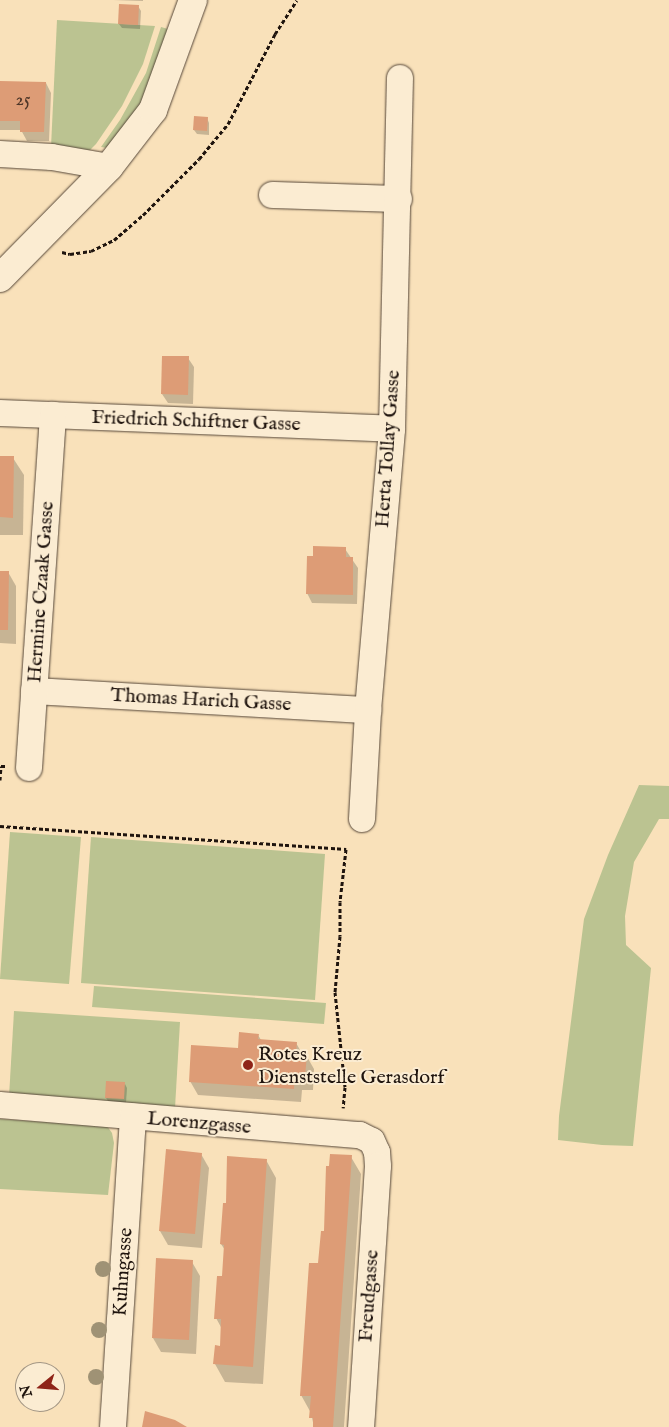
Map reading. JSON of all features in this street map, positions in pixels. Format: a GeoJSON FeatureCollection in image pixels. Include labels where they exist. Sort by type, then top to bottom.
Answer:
{"type":"FeatureCollection","features":[{"type":"Feature","properties":{"kind":"street"},"geometry":{"type":"LineString","coordinates":[[0,278],[109,167],[153,110],[193,0]]}},
{"type":"Feature","properties":{"kind":"street","name":"Herta Tollay Gasse"},"geometry":{"type":"LineString","coordinates":[[362,819],[368,710],[392,429],[399,199],[400,78]]}},
{"type":"Feature","properties":{"kind":"street"},"geometry":{"type":"LineString","coordinates":[[0,154],[52,157],[109,167]]}},
{"type":"Feature","properties":{"kind":"street"},"geometry":{"type":"LineString","coordinates":[[272,195],[399,199]]}},
{"type":"Feature","properties":{"kind":"street","name":"Friedrich Schiftner Gasse"},"geometry":{"type":"LineString","coordinates":[[0,413],[392,429]]}},
{"type":"Feature","properties":{"kind":"street","name":"Hermine Czaak Gasse"},"geometry":{"type":"LineString","coordinates":[[29,768],[53,415]]}},
{"type":"Feature","properties":{"kind":"street","name":"Thomas Harich Gasse"},"geometry":{"type":"LineString","coordinates":[[34,691],[368,710]]}},
{"type":"Feature","properties":{"kind":"street","name":"Lorenzgasse"},"geometry":{"type":"LineString","coordinates":[[0,1106],[360,1135],[372,1142],[377,1152],[378,1166]]}},
{"type":"Feature","properties":{"kind":"street","name":"Kuhngasse"},"geometry":{"type":"LineString","coordinates":[[113,1427],[133,1117]]}},
{"type":"Feature","properties":{"kind":"street","name":"Freudgasse"},"geometry":{"type":"LineString","coordinates":[[361,1427],[378,1166]]}},
{"type":"Feature","properties":{"kind":"path"},"geometry":{"type":"LineString","coordinates":[[35,244],[70,254],[91,251],[114,240],[143,215],[199,159],[228,124],[275,34],[297,0]]}},
{"type":"Feature","properties":{"kind":"path"},"geometry":{"type":"LineString","coordinates":[[0,826],[346,849],[340,902],[340,936],[335,992],[345,1087],[341,1134]]}},
{"type":"Feature","properties":{"kind":"green space"},"geometry":{"type":"Polygon","coordinates":[[[57,20],[155,26],[143,64],[122,106],[90,150],[80,151],[51,147],[57,20]]]}},
{"type":"Feature","properties":{"kind":"green space"},"geometry":{"type":"Polygon","coordinates":[[[161,27],[168,29],[152,83],[124,131],[108,148],[101,147],[120,120],[146,73],[161,27]]]}},
{"type":"Feature","properties":{"kind":"green space"},"geometry":{"type":"Polygon","coordinates":[[[639,785],[669,786],[669,819],[659,819],[634,862],[625,916],[626,945],[651,968],[633,1146],[558,1140],[559,1116],[584,919],[608,855],[639,785]]]}},
{"type":"Feature","properties":{"kind":"green space"},"geometry":{"type":"Polygon","coordinates":[[[10,832],[81,837],[69,984],[0,979],[10,832]]]}},
{"type":"Feature","properties":{"kind":"green space"},"geometry":{"type":"Polygon","coordinates":[[[91,837],[325,854],[315,1000],[81,983],[91,837]]]}},
{"type":"Feature","properties":{"kind":"green space"},"geometry":{"type":"Polygon","coordinates":[[[94,986],[326,1003],[324,1024],[92,1007],[94,986]]]}},
{"type":"Feature","properties":{"kind":"green space"},"geometry":{"type":"Polygon","coordinates":[[[14,1011],[180,1022],[175,1108],[9,1097],[14,1011]]]}},
{"type":"Feature","properties":{"kind":"green space"},"geometry":{"type":"Polygon","coordinates":[[[0,1119],[107,1126],[112,1133],[114,1143],[108,1195],[0,1189],[0,1119]]]}},
{"type":"Feature","properties":{"kind":"building"},"geometry":{"type":"Polygon","coordinates":[[[119,4],[139,5],[138,25],[118,24],[119,4]]]}},
{"type":"Feature","properties":{"kind":"building"},"geometry":{"type":"Polygon","coordinates":[[[0,81],[46,82],[44,132],[20,132],[20,121],[0,121],[0,81]]]}},
{"type":"Feature","properties":{"kind":"building"},"geometry":{"type":"Polygon","coordinates":[[[194,116],[208,117],[207,131],[193,130],[194,116]]]}},
{"type":"Feature","properties":{"kind":"building"},"geometry":{"type":"Polygon","coordinates":[[[162,356],[189,356],[188,395],[161,394],[162,356]]]}},
{"type":"Feature","properties":{"kind":"building"},"geometry":{"type":"Polygon","coordinates":[[[0,456],[14,456],[13,518],[0,517],[0,456]]]}},
{"type":"Feature","properties":{"kind":"building"},"geometry":{"type":"Polygon","coordinates":[[[313,546],[346,547],[346,557],[353,557],[353,595],[306,594],[307,556],[313,556],[313,546]]]}},
{"type":"Feature","properties":{"kind":"building"},"geometry":{"type":"Polygon","coordinates":[[[0,571],[9,571],[8,630],[0,630],[0,571]]]}},
{"type":"Feature","properties":{"kind":"building","name":"Rotes Kreuz Dienststelle Gerasdorf"},"geometry":{"type":"Polygon","coordinates":[[[239,1032],[259,1034],[258,1039],[297,1042],[296,1053],[307,1054],[305,1077],[295,1076],[294,1089],[189,1082],[191,1045],[238,1048],[239,1032]]]}},
{"type":"Feature","properties":{"kind":"building"},"geometry":{"type":"Polygon","coordinates":[[[106,1081],[125,1082],[124,1099],[105,1098],[106,1081]]]}},
{"type":"Feature","properties":{"kind":"building"},"geometry":{"type":"Polygon","coordinates":[[[166,1149],[202,1153],[195,1234],[159,1231],[166,1149]]]}},
{"type":"Feature","properties":{"kind":"building"},"geometry":{"type":"Polygon","coordinates":[[[330,1154],[352,1155],[333,1427],[313,1427],[313,1418],[309,1418],[311,1396],[300,1396],[309,1263],[318,1263],[321,1231],[324,1231],[326,1166],[329,1166],[330,1154]]]}},
{"type":"Feature","properties":{"kind":"building"},"geometry":{"type":"Polygon","coordinates":[[[227,1156],[267,1159],[253,1367],[213,1364],[215,1345],[220,1346],[221,1319],[214,1319],[217,1276],[222,1276],[224,1245],[220,1244],[223,1203],[226,1203],[227,1156]]]}},
{"type":"Feature","properties":{"kind":"building"},"geometry":{"type":"Polygon","coordinates":[[[156,1258],[193,1260],[189,1340],[152,1338],[156,1258]]]}},
{"type":"Feature","properties":{"kind":"building"},"geometry":{"type":"Polygon","coordinates":[[[145,1411],[175,1420],[187,1427],[142,1427],[145,1411]]]}},
{"type":"Feature","properties":{"kind":"place","name":"Rotes Kreuz Dienststelle Gerasdorf"},"geometry":{"type":"Point","coordinates":[248,1065]}}]}
